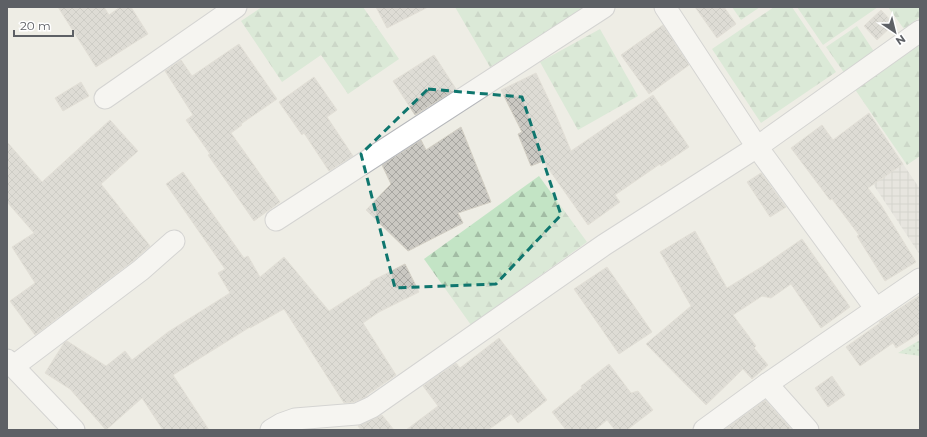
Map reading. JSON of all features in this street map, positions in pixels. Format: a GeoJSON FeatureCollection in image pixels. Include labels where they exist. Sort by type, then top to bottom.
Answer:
{"type":"FeatureCollection","features":[{"type":"Feature","properties":{"kind":"street"},"geometry":{"type":"LineString","coordinates":[[105,98],[236,7]]}},
{"type":"Feature","properties":{"kind":"street"},"geometry":{"type":"LineString","coordinates":[[276,220],[604,7]]}},
{"type":"Feature","properties":{"kind":"street"},"geometry":{"type":"LineString","coordinates":[[665,7],[757,147],[876,309]]}},
{"type":"Feature","properties":{"kind":"street"},"geometry":{"type":"LineString","coordinates":[[272,430],[281,424],[295,420],[357,414],[372,407],[604,245],[757,147],[920,31]]}},
{"type":"Feature","properties":{"kind":"street"},"geometry":{"type":"LineString","coordinates":[[74,430],[10,363],[141,270],[174,241]]}},
{"type":"Feature","properties":{"kind":"street"},"geometry":{"type":"LineString","coordinates":[[704,430],[766,384],[920,278]]}},
{"type":"Feature","properties":{"kind":"street"},"geometry":{"type":"LineString","coordinates":[[766,384],[808,430]]}},
{"type":"Feature","properties":{"kind":"highlighted area"},"geometry":{"type":"Polygon","coordinates":[[[428,89],[522,97],[561,215],[496,284],[395,288],[361,154],[428,89]]]}},
{"type":"Feature","properties":{"kind":"shaded area"},"geometry":{"type":"Polygon","coordinates":[[[903,164],[920,189],[920,255],[873,184],[903,164]]]}},
{"type":"Feature","properties":{"kind":"green space"},"geometry":{"type":"Polygon","coordinates":[[[262,7],[363,7],[399,59],[348,94],[321,55],[282,82],[241,21],[262,7]]]}},
{"type":"Feature","properties":{"kind":"green space"},"geometry":{"type":"Polygon","coordinates":[[[455,7],[591,7],[490,67],[455,7]]]}},
{"type":"Feature","properties":{"kind":"green space"},"geometry":{"type":"Polygon","coordinates":[[[732,7],[760,7],[741,20],[732,7]]]}},
{"type":"Feature","properties":{"kind":"green space"},"geometry":{"type":"Polygon","coordinates":[[[774,7],[792,7],[836,72],[761,123],[712,49],[774,7]]]}},
{"type":"Feature","properties":{"kind":"green space"},"geometry":{"type":"Polygon","coordinates":[[[797,7],[878,7],[823,45],[797,7]]]}},
{"type":"Feature","properties":{"kind":"green space"},"geometry":{"type":"Polygon","coordinates":[[[888,7],[920,7],[920,17],[904,29],[888,7]]]}},
{"type":"Feature","properties":{"kind":"green space"},"geometry":{"type":"Polygon","coordinates":[[[857,26],[875,53],[845,74],[826,47],[857,26]]]}},
{"type":"Feature","properties":{"kind":"green space"},"geometry":{"type":"Polygon","coordinates":[[[600,29],[638,96],[578,130],[540,62],[600,29]]]}},
{"type":"Feature","properties":{"kind":"green space"},"geometry":{"type":"Polygon","coordinates":[[[920,43],[920,156],[907,165],[854,88],[920,43]]]}},
{"type":"Feature","properties":{"kind":"green space"},"geometry":{"type":"Polygon","coordinates":[[[539,176],[587,242],[471,325],[424,259],[539,176]]]}},
{"type":"Feature","properties":{"kind":"green space"},"geometry":{"type":"Polygon","coordinates":[[[920,340],[920,356],[898,353],[920,340]]]}},
{"type":"Feature","properties":{"kind":"building"},"geometry":{"type":"Polygon","coordinates":[[[58,7],[104,7],[109,15],[120,7],[131,7],[148,34],[96,67],[58,7]]]}},
{"type":"Feature","properties":{"kind":"building"},"geometry":{"type":"Polygon","coordinates":[[[376,7],[428,7],[387,28],[376,7]]]}},
{"type":"Feature","properties":{"kind":"building"},"geometry":{"type":"Polygon","coordinates":[[[695,7],[724,7],[736,24],[717,38],[695,7]]]}},
{"type":"Feature","properties":{"kind":"building"},"geometry":{"type":"Polygon","coordinates":[[[881,10],[894,24],[877,40],[864,26],[881,10]]]}},
{"type":"Feature","properties":{"kind":"building"},"geometry":{"type":"Polygon","coordinates":[[[663,25],[689,65],[649,94],[621,55],[663,25]]]}},
{"type":"Feature","properties":{"kind":"building"},"geometry":{"type":"Polygon","coordinates":[[[239,44],[277,99],[241,124],[242,125],[231,133],[280,202],[254,221],[208,155],[210,154],[186,120],[193,115],[165,71],[181,60],[192,76],[239,44]]]}},
{"type":"Feature","properties":{"kind":"building"},"geometry":{"type":"Polygon","coordinates":[[[434,55],[456,89],[415,115],[393,81],[434,55]]]}},
{"type":"Feature","properties":{"kind":"building"},"geometry":{"type":"Polygon","coordinates":[[[536,73],[571,151],[653,95],[689,147],[661,166],[660,164],[615,195],[620,202],[588,225],[543,161],[531,166],[518,134],[522,132],[501,90],[536,73]]]}},
{"type":"Feature","properties":{"kind":"building"},"geometry":{"type":"Polygon","coordinates":[[[314,77],[337,110],[327,117],[353,156],[329,171],[304,133],[302,135],[279,102],[314,77]]]}},
{"type":"Feature","properties":{"kind":"building"},"geometry":{"type":"Polygon","coordinates":[[[81,82],[89,96],[63,111],[55,98],[81,82]]]}},
{"type":"Feature","properties":{"kind":"building"},"geometry":{"type":"Polygon","coordinates":[[[869,113],[903,164],[868,188],[881,205],[916,262],[885,281],[857,236],[859,235],[832,199],[830,200],[791,148],[822,125],[833,140],[869,113]]]}},
{"type":"Feature","properties":{"kind":"building"},"geometry":{"type":"Polygon","coordinates":[[[110,120],[138,151],[101,184],[150,246],[133,261],[35,335],[10,301],[35,283],[12,247],[34,233],[7,202],[7,142],[42,182],[110,120]]]}},
{"type":"Feature","properties":{"kind":"building"},"geometry":{"type":"Polygon","coordinates":[[[461,127],[491,202],[458,213],[463,223],[408,251],[366,210],[391,184],[382,165],[421,140],[426,150],[461,127]]]}},
{"type":"Feature","properties":{"kind":"building"},"geometry":{"type":"Polygon","coordinates":[[[183,172],[244,258],[248,256],[260,277],[284,257],[329,311],[371,284],[370,282],[405,264],[419,292],[379,312],[363,323],[396,375],[366,397],[354,402],[344,403],[284,309],[250,327],[173,375],[209,430],[163,430],[142,398],[106,430],[70,389],[45,373],[64,343],[67,341],[106,366],[125,351],[132,360],[168,332],[230,293],[218,273],[225,269],[166,184],[183,172]]]}},
{"type":"Feature","properties":{"kind":"building"},"geometry":{"type":"Polygon","coordinates":[[[761,173],[786,207],[770,217],[747,182],[761,173]]]}},
{"type":"Feature","properties":{"kind":"building"},"geometry":{"type":"Polygon","coordinates":[[[695,231],[727,288],[763,266],[802,239],[850,307],[821,328],[791,284],[771,298],[762,296],[733,315],[756,346],[754,348],[768,365],[752,379],[743,369],[706,405],[646,344],[691,306],[660,252],[695,231]]]}},
{"type":"Feature","properties":{"kind":"building"},"geometry":{"type":"Polygon","coordinates":[[[607,267],[652,332],[619,354],[574,289],[607,267]]]}},
{"type":"Feature","properties":{"kind":"building"},"geometry":{"type":"Polygon","coordinates":[[[920,295],[920,333],[896,348],[893,343],[860,366],[846,347],[880,323],[879,322],[920,295]]]}},
{"type":"Feature","properties":{"kind":"building"},"geometry":{"type":"Polygon","coordinates":[[[499,338],[547,400],[518,423],[511,414],[488,430],[406,430],[438,406],[423,386],[456,363],[460,368],[499,338]]]}},
{"type":"Feature","properties":{"kind":"building"},"geometry":{"type":"Polygon","coordinates":[[[609,364],[631,393],[638,391],[653,410],[627,430],[615,430],[607,420],[595,430],[566,430],[552,412],[582,388],[581,386],[609,364]]]}},
{"type":"Feature","properties":{"kind":"building"},"geometry":{"type":"Polygon","coordinates":[[[832,376],[845,395],[828,407],[815,388],[832,376]]]}},
{"type":"Feature","properties":{"kind":"building"},"geometry":{"type":"Polygon","coordinates":[[[765,400],[792,430],[724,430],[765,400]]]}},
{"type":"Feature","properties":{"kind":"building"},"geometry":{"type":"Polygon","coordinates":[[[382,415],[394,430],[361,430],[358,426],[382,415]]]}}]}
